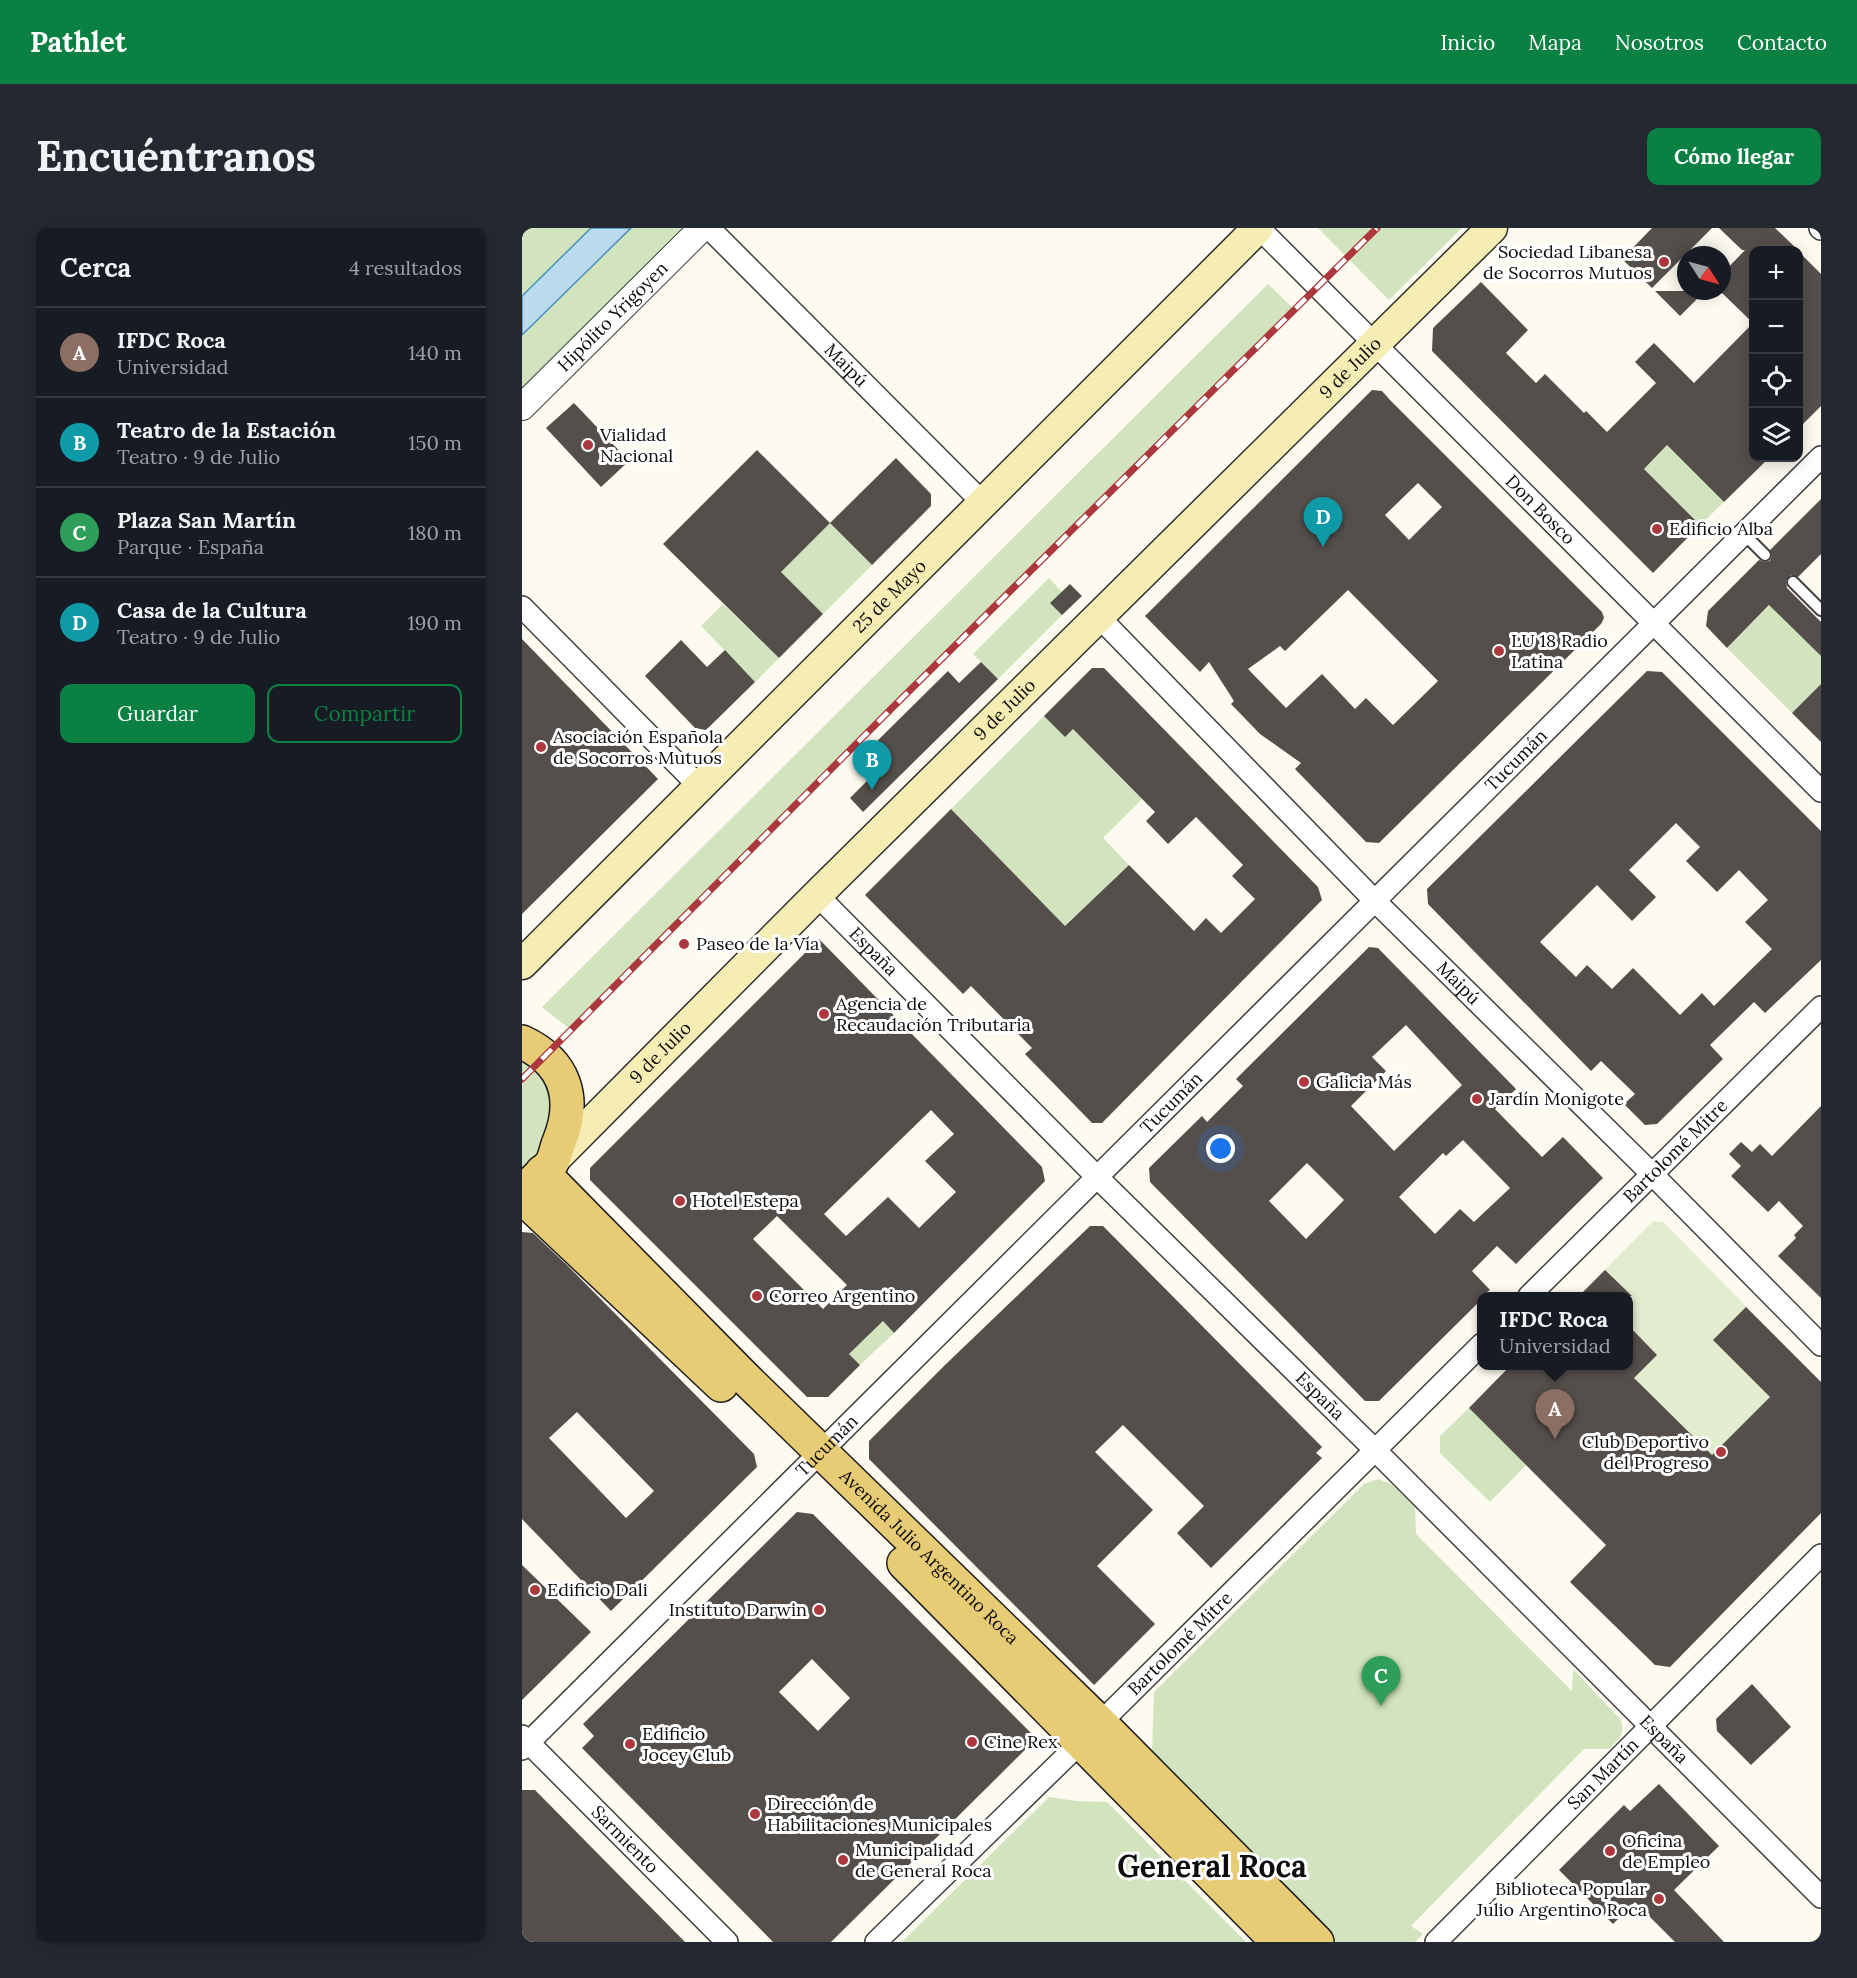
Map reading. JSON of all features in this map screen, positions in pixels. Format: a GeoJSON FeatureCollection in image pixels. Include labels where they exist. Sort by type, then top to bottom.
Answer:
{"type":"FeatureCollection","features":[{"type":"Feature","properties":{"kind":"main road","name":"25 de Mayo"},"geometry":{"type":"LineString","coordinates":[[522,964],[1259,228]]}},
{"type":"Feature","properties":{"kind":"main road","name":"9 de Julio"},"geometry":{"type":"LineString","coordinates":[[535,1181],[817,895],[1492,228]]}},
{"type":"Feature","properties":{"kind":"main road"},"geometry":{"type":"LineString","coordinates":[[522,1042],[546,1056],[556,1068],[568,1101],[564,1130],[535,1181]]}},
{"type":"Feature","properties":{"kind":"main road","name":"Avenida Julio Argentino Roca"},"geometry":{"type":"LineString","coordinates":[[535,1181],[744,1377],[814,1458],[1090,1733],[1317,1942]]}},
{"type":"Feature","properties":{"kind":"main road","name":"Avenida Julio Argentino Roca"},"geometry":{"type":"LineString","coordinates":[[1090,1733],[1278,1942]]}},
{"type":"Feature","properties":{"kind":"street","name":"Hipólito Yrigoyen"},"geometry":{"type":"LineString","coordinates":[[522,407],[702,228]]}},
{"type":"Feature","properties":{"kind":"street","name":"Maipú"},"geometry":{"type":"LineString","coordinates":[[709,228],[983,503]]}},
{"type":"Feature","properties":{"kind":"street","name":"Don Bosco"},"geometry":{"type":"LineString","coordinates":[[1259,228],[1821,791]]}},
{"type":"Feature","properties":{"kind":"street","name":"Tucumán"},"geometry":{"type":"LineString","coordinates":[[524,1742],[814,1458],[1821,457]]}},
{"type":"Feature","properties":{"kind":"street"},"geometry":{"type":"LineString","coordinates":[[522,607],[700,787]]}},
{"type":"Feature","properties":{"kind":"street","name":"Maipú"},"geometry":{"type":"LineString","coordinates":[[1099,617],[1374,900],[1821,1344]]}},
{"type":"Feature","properties":{"kind":"street","name":"España"},"geometry":{"type":"LineString","coordinates":[[817,895],[1097,1177],[1374,1449],[1821,1897]]}},
{"type":"Feature","properties":{"kind":"street","name":"Bartolomé Mitre"},"geometry":{"type":"LineString","coordinates":[[1533,1292],[1821,1007]]}},
{"type":"Feature","properties":{"kind":"street","name":"Bartolomé Mitre"},"geometry":{"type":"LineString","coordinates":[[876,1942],[1477,1349]]}},
{"type":"Feature","properties":{"kind":"street","name":"San Martín"},"geometry":{"type":"LineString","coordinates":[[1436,1942],[1821,1555]]}},
{"type":"Feature","properties":{"kind":"street","name":"Sarmiento"},"geometry":{"type":"LineString","coordinates":[[524,1742],[727,1942]]}},
{"type":"Feature","properties":{"kind":"lane"},"geometry":{"type":"LineString","coordinates":[[1744,534],[1765,555]]}},
{"type":"Feature","properties":{"kind":"lane"},"geometry":{"type":"LineString","coordinates":[[1793,582],[1821,610]]}},
{"type":"Feature","properties":{"kind":"green space"},"geometry":{"type":"Polygon","coordinates":[[[522,228],[686,228],[522,399],[522,228]]]}},
{"type":"Feature","properties":{"kind":"green space"},"geometry":{"type":"Polygon","coordinates":[[[1318,228],[1462,228],[1389,300],[1318,228]]]}},
{"type":"Feature","properties":{"kind":"green space"},"geometry":{"type":"Polygon","coordinates":[[[1268,284],[1295,310],[571,1030],[542,1007],[1268,284]]]}},
{"type":"Feature","properties":{"kind":"green space"},"geometry":{"type":"Polygon","coordinates":[[[1667,445],[1724,502],[1700,525],[1644,469],[1667,445]]]}},
{"type":"Feature","properties":{"kind":"green space"},"geometry":{"type":"Polygon","coordinates":[[[830,523],[872,565],[823,614],[781,572],[830,523]]]}},
{"type":"Feature","properties":{"kind":"green space"},"geometry":{"type":"Polygon","coordinates":[[[1049,578],[1062,592],[1051,603],[1062,615],[998,679],[973,654],[1049,578]]]}},
{"type":"Feature","properties":{"kind":"green space"},"geometry":{"type":"Polygon","coordinates":[[[723,604],[779,658],[755,682],[701,626],[723,604]]]}},
{"type":"Feature","properties":{"kind":"green space"},"geometry":{"type":"Polygon","coordinates":[[[1770,605],[1821,656],[1821,684],[1792,713],[1727,648],[1770,605]]]}},
{"type":"Feature","properties":{"kind":"green space"},"geometry":{"type":"Polygon","coordinates":[[[1044,716],[1073,729],[1142,799],[1103,838],[1129,865],[1065,926],[951,809],[1044,716]]]}},
{"type":"Feature","properties":{"kind":"green space"},"geometry":{"type":"Polygon","coordinates":[[[522,1051],[557,1090],[551,1140],[522,1169],[522,1051]]]}},
{"type":"Feature","properties":{"kind":"green space","name":"Club Deportivo del Progreso"},"geometry":{"type":"Polygon","coordinates":[[[1653,1221],[1663,1222],[1821,1382],[1821,1513],[1726,1610],[1630,1370],[1633,1370],[1633,1292],[1583,1292],[1653,1221]]]}},
{"type":"Feature","properties":{"kind":"green space"},"geometry":{"type":"Polygon","coordinates":[[[883,1321],[894,1333],[860,1365],[849,1354],[883,1321]]]}},
{"type":"Feature","properties":{"kind":"green space"},"geometry":{"type":"Polygon","coordinates":[[[1469,1408],[1526,1465],[1490,1502],[1440,1453],[1440,1436],[1469,1408]]]}},
{"type":"Feature","properties":{"kind":"green space"},"geometry":{"type":"Polygon","coordinates":[[[1378,1479],[1391,1484],[1415,1507],[1416,1534],[1572,1691],[1573,1669],[1621,1720],[1622,1730],[1620,1737],[1609,1749],[1584,1749],[1411,1926],[1423,1934],[1415,1942],[1334,1942],[1152,1754],[1154,1692],[1364,1484],[1378,1479]]]}},
{"type":"Feature","properties":{"kind":"green space"},"geometry":{"type":"Polygon","coordinates":[[[1049,1797],[1107,1802],[1246,1942],[902,1942],[1049,1797]]]}},
{"type":"Feature","properties":{"kind":"water"},"geometry":{"type":"Polygon","coordinates":[[[591,228],[631,228],[522,335],[522,296],[591,228]]]}},
{"type":"Feature","properties":{"kind":"building","name":"Sociedad Libanesa de Socorros Mutuos"},"geometry":{"type":"Polygon","coordinates":[[[1652,228],[1712,228],[1694,246],[1677,246],[1677,263],[1652,288],[1622,259],[1652,228]]]}},
{"type":"Feature","properties":{"kind":"building"},"geometry":{"type":"Polygon","coordinates":[[[1719,228],[1775,228],[1794,246],[1749,246],[1749,319],[1729,300],[1731,265],[1745,250],[1742,250],[1719,228]]]}},
{"type":"Feature","properties":{"kind":"building"},"geometry":{"type":"Polygon","coordinates":[[[1803,256],[1821,274],[1821,406],[1803,424],[1803,256]]]}},
{"type":"Feature","properties":{"kind":"building"},"geometry":{"type":"Polygon","coordinates":[[[1481,282],[1528,330],[1506,353],[1536,383],[1545,374],[1584,413],[1586,411],[1607,432],[1656,383],[1635,362],[1654,343],[1694,383],[1749,327],[1749,462],[1765,462],[1724,502],[1667,445],[1644,469],[1700,525],[1653,573],[1432,351],[1433,328],[1481,282]]]}},
{"type":"Feature","properties":{"kind":"building"},"geometry":{"type":"Polygon","coordinates":[[[1655,291],[1677,291],[1677,300],[1696,300],[1680,316],[1655,291]]]}},
{"type":"Feature","properties":{"kind":"building"},"geometry":{"type":"Polygon","coordinates":[[[1372,390],[1382,391],[1602,612],[1604,618],[1601,624],[1379,843],[1366,842],[1295,769],[1301,763],[1260,734],[1231,704],[1234,701],[1209,662],[1200,672],[1145,616],[1372,390]],[[1418,483],[1385,515],[1409,540],[1442,507],[1418,483]],[[1348,590],[1285,651],[1280,646],[1248,669],[1286,708],[1322,674],[1355,709],[1366,698],[1393,725],[1438,681],[1348,590]]]}},
{"type":"Feature","properties":{"kind":"building","name":"Vialidad Nacional"},"geometry":{"type":"Polygon","coordinates":[[[574,403],[629,461],[601,487],[546,428],[574,403]]]}},
{"type":"Feature","properties":{"kind":"building"},"geometry":{"type":"Polygon","coordinates":[[[757,450],[830,523],[781,572],[823,614],[779,658],[663,544],[757,450]]]}},
{"type":"Feature","properties":{"kind":"building"},"geometry":{"type":"Polygon","coordinates":[[[896,458],[931,494],[931,506],[872,565],[830,523],[896,458]]]}},
{"type":"Feature","properties":{"kind":"building"},"geometry":{"type":"Polygon","coordinates":[[[1821,499],[1821,554],[1798,577],[1791,575],[1786,581],[1787,588],[1821,622],[1821,656],[1769,605],[1727,648],[1706,626],[1708,611],[1759,560],[1770,561],[1772,556],[1770,550],[1821,499]]]}},
{"type":"Feature","properties":{"kind":"building"},"geometry":{"type":"Polygon","coordinates":[[[1070,584],[1082,596],[1062,615],[1050,603],[1070,584]]]}},
{"type":"Feature","properties":{"kind":"building"},"geometry":{"type":"Polygon","coordinates":[[[522,639],[658,779],[522,914],[522,639]]]}},
{"type":"Feature","properties":{"kind":"building"},"geometry":{"type":"Polygon","coordinates":[[[681,640],[707,667],[725,650],[755,682],[706,730],[695,728],[645,676],[681,640]]]}},
{"type":"Feature","properties":{"kind":"building"},"geometry":{"type":"Polygon","coordinates":[[[981,662],[998,679],[863,812],[850,798],[880,768],[865,753],[948,671],[959,683],[981,662]]]}},
{"type":"Feature","properties":{"kind":"building"},"geometry":{"type":"Polygon","coordinates":[[[1092,668],[1104,668],[1318,887],[1322,900],[1102,1123],[1092,1123],[1025,1054],[1032,1048],[971,986],[963,994],[865,895],[951,809],[1065,926],[1129,865],[1194,931],[1206,918],[1221,933],[1255,899],[1232,876],[1243,865],[1196,817],[1168,844],[1146,821],[1155,812],[1073,729],[1065,737],[1044,716],[1092,668]]]}},
{"type":"Feature","properties":{"kind":"building"},"geometry":{"type":"Polygon","coordinates":[[[1647,671],[1662,672],[1821,831],[1821,960],[1765,1013],[1754,1002],[1710,1045],[1723,1059],[1657,1124],[1645,1125],[1624,1104],[1635,1094],[1601,1061],[1591,1071],[1428,904],[1427,889],[1647,671]],[[1676,823],[1629,870],[1656,897],[1632,921],[1597,885],[1540,942],[1576,977],[1587,965],[1612,989],[1633,968],[1680,1015],[1702,993],[1714,1006],[1772,949],[1745,922],[1768,900],[1739,870],[1717,892],[1686,861],[1700,847],[1676,823]]]}},
{"type":"Feature","properties":{"kind":"building"},"geometry":{"type":"Polygon","coordinates":[[[1821,684],[1821,742],[1792,713],[1821,684]]]}},
{"type":"Feature","properties":{"kind":"building"},"geometry":{"type":"Polygon","coordinates":[[[819,939],[1042,1167],[1045,1181],[894,1333],[883,1321],[849,1354],[860,1365],[828,1397],[807,1397],[590,1180],[590,1168],[819,939]],[[931,1110],[824,1214],[846,1236],[888,1197],[919,1228],[956,1192],[925,1161],[954,1134],[931,1110]],[[777,1216],[753,1239],[823,1309],[847,1285],[777,1216]]]}},
{"type":"Feature","properties":{"kind":"building"},"geometry":{"type":"Polygon","coordinates":[[[1369,947],[1378,948],[1516,1089],[1495,1109],[1542,1157],[1563,1137],[1603,1178],[1516,1264],[1497,1246],[1472,1271],[1490,1290],[1477,1292],[1477,1304],[1379,1401],[1365,1401],[1150,1182],[1149,1168],[1202,1116],[1207,1122],[1243,1086],[1236,1079],[1369,947]],[[1406,1025],[1372,1057],[1386,1071],[1351,1106],[1394,1151],[1462,1085],[1406,1025]],[[1463,1140],[1446,1156],[1443,1153],[1399,1197],[1435,1234],[1460,1209],[1474,1222],[1510,1188],[1463,1140]],[[1307,1163],[1269,1201],[1306,1239],[1344,1200],[1307,1163]]]}},
{"type":"Feature","properties":{"kind":"building"},"geometry":{"type":"Polygon","coordinates":[[[1821,1106],[1821,1298],[1778,1256],[1796,1238],[1794,1235],[1803,1226],[1779,1201],[1768,1212],[1731,1176],[1741,1166],[1729,1154],[1741,1142],[1752,1152],[1760,1144],[1772,1156],[1821,1106]]]}},
{"type":"Feature","properties":{"kind":"building"},"geometry":{"type":"Polygon","coordinates":[[[1090,1226],[1103,1226],[1322,1447],[1316,1453],[1322,1458],[1211,1568],[1177,1533],[1204,1506],[1123,1425],[1095,1452],[1153,1510],[1097,1566],[1155,1624],[1094,1685],[869,1459],[869,1441],[1090,1226]]]}},
{"type":"Feature","properties":{"kind":"building"},"geometry":{"type":"Polygon","coordinates":[[[522,1232],[533,1233],[569,1267],[754,1454],[757,1467],[611,1611],[522,1519],[522,1232]],[[577,1412],[549,1438],[626,1518],[654,1491],[577,1412]]]}},
{"type":"Feature","properties":{"kind":"building"},"geometry":{"type":"Polygon","coordinates":[[[1605,1270],[1628,1292],[1583,1292],[1605,1270]]]}},
{"type":"Feature","properties":{"kind":"building"},"geometry":{"type":"Polygon","coordinates":[[[1746,1307],[1821,1382],[1821,1513],[1670,1667],[1655,1665],[1570,1582],[1606,1545],[1469,1408],[1506,1370],[1633,1370],[1633,1330],[1657,1355],[1634,1378],[1712,1455],[1770,1397],[1713,1340],[1746,1307]]]}},
{"type":"Feature","properties":{"kind":"building"},"geometry":{"type":"Polygon","coordinates":[[[797,1512],[813,1514],[1033,1735],[1032,1743],[831,1942],[773,1942],[582,1748],[594,1736],[583,1724],[797,1512]],[[812,1659],[779,1692],[818,1731],[850,1698],[812,1659]]]}},
{"type":"Feature","properties":{"kind":"building"},"geometry":{"type":"Polygon","coordinates":[[[522,1565],[591,1632],[522,1700],[522,1565]]]}},
{"type":"Feature","properties":{"kind":"building"},"geometry":{"type":"Polygon","coordinates":[[[1752,1684],[1791,1727],[1751,1765],[1717,1731],[1716,1719],[1752,1684]]]}},
{"type":"Feature","properties":{"kind":"building"},"geometry":{"type":"Polygon","coordinates":[[[1659,1784],[1719,1846],[1674,1890],[1724,1942],[1675,1942],[1635,1902],[1613,1924],[1559,1870],[1624,1805],[1630,1811],[1659,1784]]]}},
{"type":"Feature","properties":{"kind":"building"},"geometry":{"type":"Polygon","coordinates":[[[522,1790],[535,1790],[685,1942],[522,1942],[522,1790]]]}},
{"type":"Feature","properties":{"kind":"railway"},"geometry":{"type":"LineString","coordinates":[[522,1079],[892,708],[1377,228]]}},
{"type":"Feature","properties":{"kind":"place","name":"Sociedad Libanesa de Socorros Mutuos"},"geometry":{"type":"Point","coordinates":[1664,262]}},
{"type":"Feature","properties":{"kind":"place","name":"Vialidad Nacional"},"geometry":{"type":"Point","coordinates":[588,445]}},
{"type":"Feature","properties":{"kind":"place","name":"Edificio Alba"},"geometry":{"type":"Point","coordinates":[1657,529]}},
{"type":"Feature","properties":{"kind":"place","name":"Casa de la Cultura"},"geometry":{"type":"Point","coordinates":[1323,547]}},
{"type":"Feature","properties":{"kind":"place","name":"LU 18 Radio Latina"},"geometry":{"type":"Point","coordinates":[1499,651]}},
{"type":"Feature","properties":{"kind":"place","name":"Asociación Española de Socorros Mutuos"},"geometry":{"type":"Point","coordinates":[541,747]}},
{"type":"Feature","properties":{"kind":"place","name":"Teatro de la Estación"},"geometry":{"type":"Point","coordinates":[872,790]}},
{"type":"Feature","properties":{"kind":"place","name":"Paseo de la Vía"},"geometry":{"type":"Point","coordinates":[684,944]}},
{"type":"Feature","properties":{"kind":"place","name":"Agencia de Recaudación Tributaria"},"geometry":{"type":"Point","coordinates":[824,1014]}},
{"type":"Feature","properties":{"kind":"place","name":"Galicia Más"},"geometry":{"type":"Point","coordinates":[1304,1082]}},
{"type":"Feature","properties":{"kind":"place","name":"Jardín Monigote"},"geometry":{"type":"Point","coordinates":[1477,1099]}},
{"type":"Feature","properties":{"kind":"place","name":"Hotel Estepa"},"geometry":{"type":"Point","coordinates":[680,1201]}},
{"type":"Feature","properties":{"kind":"place","name":"Correo Argentino"},"geometry":{"type":"Point","coordinates":[757,1296]}},
{"type":"Feature","properties":{"kind":"place","name":"IFDC Roca"},"geometry":{"type":"Point","coordinates":[1555,1439]}},
{"type":"Feature","properties":{"kind":"place","name":"Club Deportivo del Progreso"},"geometry":{"type":"Point","coordinates":[1721,1452]}},
{"type":"Feature","properties":{"kind":"place","name":"Edificio Dali"},"geometry":{"type":"Point","coordinates":[535,1590]}},
{"type":"Feature","properties":{"kind":"place","name":"Instituto Darwin"},"geometry":{"type":"Point","coordinates":[819,1610]}},
{"type":"Feature","properties":{"kind":"place","name":"Plaza San Martín"},"geometry":{"type":"Point","coordinates":[1381,1706]}},
{"type":"Feature","properties":{"kind":"place","name":"Cine Rex"},"geometry":{"type":"Point","coordinates":[972,1742]}},
{"type":"Feature","properties":{"kind":"place","name":"Edificio Jocey Club"},"geometry":{"type":"Point","coordinates":[630,1744]}},
{"type":"Feature","properties":{"kind":"place","name":"Dirección de Habilitaciones Municipales"},"geometry":{"type":"Point","coordinates":[755,1814]}},
{"type":"Feature","properties":{"kind":"place","name":"Oficina de Empleo"},"geometry":{"type":"Point","coordinates":[1610,1851]}},
{"type":"Feature","properties":{"kind":"place","name":"Municipalidad de General Roca"},"geometry":{"type":"Point","coordinates":[843,1860]}},
{"type":"Feature","properties":{"kind":"place","name":"Biblioteca Popular Julio Argentino Roca"},"geometry":{"type":"Point","coordinates":[1659,1899]}},
{"type":"Feature","properties":{"kind":"district","name":"General Roca"},"geometry":{"type":"Point","coordinates":[1212,1867]}}]}
